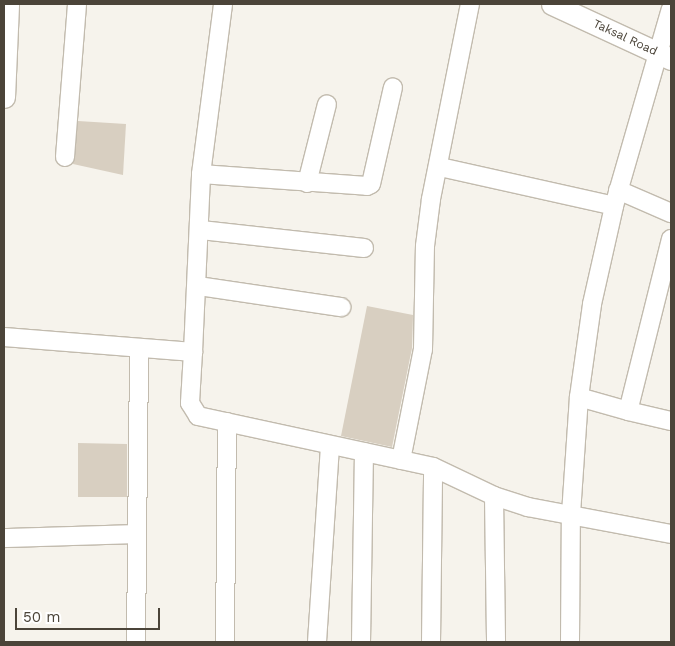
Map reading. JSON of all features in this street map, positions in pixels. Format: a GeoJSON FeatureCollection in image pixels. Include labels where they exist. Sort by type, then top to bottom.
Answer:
{"type":"FeatureCollection","features":[{"type":"Feature","properties":{"kind":"street"},"geometry":{"type":"LineString","coordinates":[[4,97],[8,4]]}},
{"type":"Feature","properties":{"kind":"street"},"geometry":{"type":"LineString","coordinates":[[65,156],[77,4]]}},
{"type":"Feature","properties":{"kind":"street"},"geometry":{"type":"LineString","coordinates":[[223,4],[201,174],[201,230],[193,352],[192,408],[198,416],[433,467],[494,496],[528,507],[671,534]]}},
{"type":"Feature","properties":{"kind":"street"},"geometry":{"type":"LineString","coordinates":[[401,460],[423,349],[425,246],[470,4]]}},
{"type":"Feature","properties":{"kind":"street","name":"Taksal Road"},"geometry":{"type":"LineString","coordinates":[[552,4],[666,56]]}},
{"type":"Feature","properties":{"kind":"street"},"geometry":{"type":"LineString","coordinates":[[570,642],[571,514],[579,397],[592,304],[616,198],[666,56],[671,9]]}},
{"type":"Feature","properties":{"kind":"street"},"geometry":{"type":"LineString","coordinates":[[201,174],[363,188],[371,184],[393,87]]}},
{"type":"Feature","properties":{"kind":"street"},"geometry":{"type":"LineString","coordinates":[[307,183],[327,104]]}},
{"type":"Feature","properties":{"kind":"street"},"geometry":{"type":"LineString","coordinates":[[440,167],[616,198],[671,213]]}},
{"type":"Feature","properties":{"kind":"street"},"geometry":{"type":"LineString","coordinates":[[201,230],[364,248]]}},
{"type":"Feature","properties":{"kind":"street"},"geometry":{"type":"LineString","coordinates":[[628,411],[671,239]]}},
{"type":"Feature","properties":{"kind":"street"},"geometry":{"type":"LineString","coordinates":[[198,286],[341,307]]}},
{"type":"Feature","properties":{"kind":"street"},"geometry":{"type":"LineString","coordinates":[[4,337],[193,352]]}},
{"type":"Feature","properties":{"kind":"street"},"geometry":{"type":"LineString","coordinates":[[136,642],[139,348]]}},
{"type":"Feature","properties":{"kind":"street"},"geometry":{"type":"LineString","coordinates":[[579,397],[671,421]]}},
{"type":"Feature","properties":{"kind":"street"},"geometry":{"type":"LineString","coordinates":[[225,642],[227,422]]}},
{"type":"Feature","properties":{"kind":"street"},"geometry":{"type":"LineString","coordinates":[[317,642],[330,446]]}},
{"type":"Feature","properties":{"kind":"street"},"geometry":{"type":"LineString","coordinates":[[361,642],[364,452]]}},
{"type":"Feature","properties":{"kind":"street"},"geometry":{"type":"LineString","coordinates":[[431,642],[433,467]]}},
{"type":"Feature","properties":{"kind":"street"},"geometry":{"type":"LineString","coordinates":[[494,496],[496,642]]}},
{"type":"Feature","properties":{"kind":"street"},"geometry":{"type":"LineString","coordinates":[[4,538],[137,534]]}},
{"type":"Feature","properties":{"kind":"building"},"geometry":{"type":"Polygon","coordinates":[[[78,121],[126,124],[123,175],[73,164],[78,121]]]}},
{"type":"Feature","properties":{"kind":"building"},"geometry":{"type":"Polygon","coordinates":[[[367,306],[413,315],[412,348],[392,447],[341,436],[367,306]]]}},
{"type":"Feature","properties":{"kind":"building"},"geometry":{"type":"Polygon","coordinates":[[[78,443],[127,444],[127,497],[78,497],[78,443]]]}}]}
